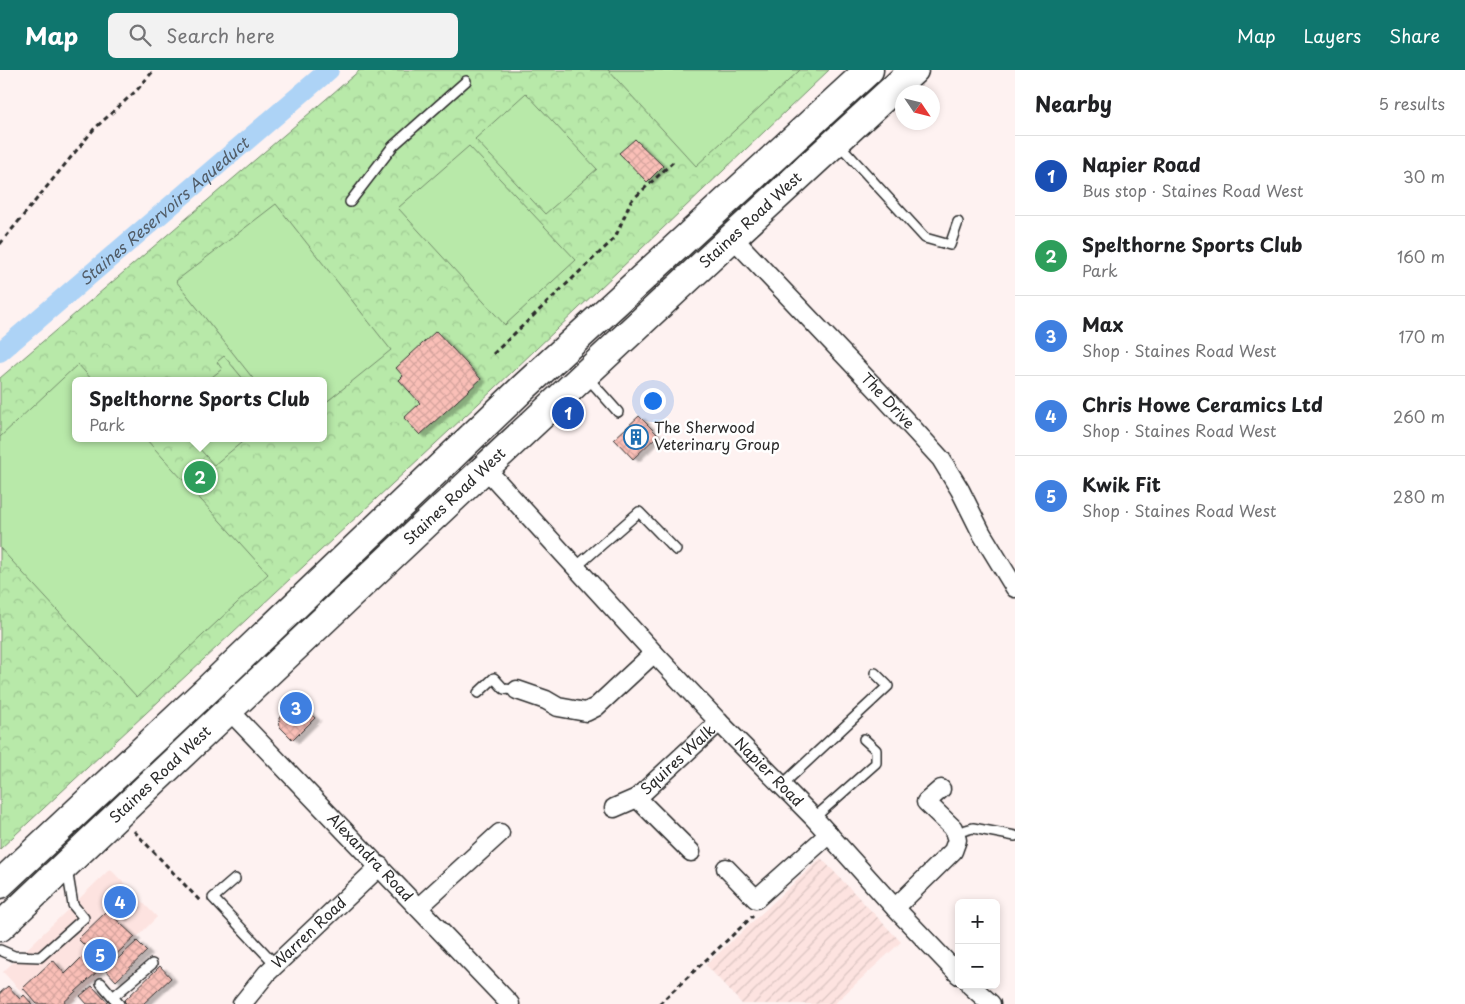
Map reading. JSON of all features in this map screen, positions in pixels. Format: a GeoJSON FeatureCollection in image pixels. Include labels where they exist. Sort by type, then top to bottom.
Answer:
{"type":"FeatureCollection","features":[{"type":"Feature","properties":{"kind":"highway"},"geometry":{"type":"LineString","coordinates":[[0,884],[201,696],[524,388],[869,70]]}},
{"type":"Feature","properties":{"kind":"highway","name":"Staines Road West"},"geometry":{"type":"LineString","coordinates":[[0,927],[585,374],[914,70]]}},
{"type":"Feature","properties":{"kind":"street","name":"The Drive"},"geometry":{"type":"LineString","coordinates":[[732,237],[886,398],[941,459],[960,490],[982,534],[1015,588]]}},
{"type":"Feature","properties":{"kind":"street","name":"Napier Road"},"geometry":{"type":"LineString","coordinates":[[485,468],[654,653],[814,818],[895,908],[955,971]]}},
{"type":"Feature","properties":{"kind":"street"},"geometry":{"type":"LineString","coordinates":[[517,690],[546,700],[558,707],[586,712],[596,707],[654,653]]}},
{"type":"Feature","properties":{"kind":"street","name":"Alexandra Road"},"geometry":{"type":"LineString","coordinates":[[229,710],[510,1004]]}},
{"type":"Feature","properties":{"kind":"street","name":"Squires Walk"},"geometry":{"type":"LineString","coordinates":[[614,808],[637,798],[719,722]]}},
{"type":"Feature","properties":{"kind":"street"},"geometry":{"type":"LineString","coordinates":[[895,908],[953,851],[957,840],[956,833],[926,802],[941,788]]}},
{"type":"Feature","properties":{"kind":"street","name":"Squires Walk"},"geometry":{"type":"LineString","coordinates":[[637,798],[691,852]]}},
{"type":"Feature","properties":{"kind":"street"},"geometry":{"type":"LineString","coordinates":[[419,907],[500,833]]}},
{"type":"Feature","properties":{"kind":"street"},"geometry":{"type":"LineString","coordinates":[[726,868],[756,899],[829,834]]}},
{"type":"Feature","properties":{"kind":"street","name":"Warren Road"},"geometry":{"type":"LineString","coordinates":[[242,1004],[243,1000],[275,964],[380,866]]}},
{"type":"Feature","properties":{"kind":"street"},"geometry":{"type":"LineString","coordinates":[[973,994],[991,1004]]}},
{"type":"Feature","properties":{"kind":"lane"},"geometry":{"type":"LineString","coordinates":[[350,202],[393,146],[466,81]]}},
{"type":"Feature","properties":{"kind":"lane"},"geometry":{"type":"LineString","coordinates":[[836,141],[925,238],[950,245],[958,222]]}},
{"type":"Feature","properties":{"kind":"lane"},"geometry":{"type":"LineString","coordinates":[[585,374],[618,412]]}},
{"type":"Feature","properties":{"kind":"lane"},"geometry":{"type":"LineString","coordinates":[[576,567],[639,512],[676,550]]}},
{"type":"Feature","properties":{"kind":"lane"},"geometry":{"type":"LineString","coordinates":[[782,785],[888,686],[875,672]]}},
{"type":"Feature","properties":{"kind":"lane"},"geometry":{"type":"LineString","coordinates":[[478,693],[494,678],[504,689],[517,690]]}},
{"type":"Feature","properties":{"kind":"lane"},"geometry":{"type":"LineString","coordinates":[[814,818],[876,763],[876,750],[864,739]]}},
{"type":"Feature","properties":{"kind":"lane"},"geometry":{"type":"LineString","coordinates":[[956,833],[973,828],[1015,836]]}},
{"type":"Feature","properties":{"kind":"lane"},"geometry":{"type":"LineString","coordinates":[[0,950],[14,956],[40,957],[84,918],[73,905],[66,864]]}},
{"type":"Feature","properties":{"kind":"lane"},"geometry":{"type":"LineString","coordinates":[[235,879],[213,898],[275,964]]}},
{"type":"Feature","properties":{"kind":"lane"},"geometry":{"type":"LineString","coordinates":[[101,983],[116,1001],[152,964]]}},
{"type":"Feature","properties":{"kind":"path"},"geometry":{"type":"LineString","coordinates":[[0,244],[94,129],[137,90],[154,70]]}},
{"type":"Feature","properties":{"kind":"path"},"geometry":{"type":"LineString","coordinates":[[493,354],[615,238],[631,201],[674,162]]}},
{"type":"Feature","properties":{"kind":"path"},"geometry":{"type":"LineString","coordinates":[[119,814],[203,905]]}},
{"type":"Feature","properties":{"kind":"path"},"geometry":{"type":"LineString","coordinates":[[659,1004],[756,913]]}},
{"type":"Feature","properties":{"kind":"shaded area"},"geometry":{"type":"Polygon","coordinates":[[[821,858],[901,942],[834,1004],[742,1004],[706,965],[821,858]]]}},
{"type":"Feature","properties":{"kind":"shaded area"},"geometry":{"type":"Polygon","coordinates":[[[110,869],[157,917],[71,1004],[33,1004],[3,972],[110,869]]]}},
{"type":"Feature","properties":{"kind":"green space"},"geometry":{"type":"Polygon","coordinates":[[[360,70],[829,70],[493,390],[0,849],[0,378],[360,70]]]}},
{"type":"Feature","properties":{"kind":"green space"},"geometry":{"type":"Polygon","coordinates":[[[608,70],[800,70],[696,166],[608,70]]]}},
{"type":"Feature","properties":{"kind":"green space"},"geometry":{"type":"Polygon","coordinates":[[[526,93],[597,169],[545,214],[475,139],[526,93]]]}},
{"type":"Feature","properties":{"kind":"green space"},"geometry":{"type":"Polygon","coordinates":[[[469,146],[576,260],[505,325],[398,208],[469,146]]]}},
{"type":"Feature","properties":{"kind":"green space"},"geometry":{"type":"Polygon","coordinates":[[[276,204],[391,350],[327,402],[327,377],[252,377],[176,281],[276,204]]]}},
{"type":"Feature","properties":{"kind":"green space"},"geometry":{"type":"Polygon","coordinates":[[[224,356],[242,377],[212,377],[222,369],[217,362],[224,356]]]}},
{"type":"Feature","properties":{"kind":"green space"},"geometry":{"type":"Polygon","coordinates":[[[78,364],[89,377],[72,377],[72,442],[149,442],[268,574],[137,697],[0,548],[0,437],[78,364]]]}},
{"type":"Feature","properties":{"kind":"green space"},"geometry":{"type":"Polygon","coordinates":[[[194,442],[242,442],[214,465],[194,442]]]}},
{"type":"Feature","properties":{"kind":"building"},"geometry":{"type":"Polygon","coordinates":[[[635,139],[663,166],[647,182],[619,153],[635,139]]]}},
{"type":"Feature","properties":{"kind":"building"},"geometry":{"type":"Polygon","coordinates":[[[436,331],[481,379],[420,435],[404,418],[420,403],[399,380],[403,376],[396,368],[436,331]]]}},
{"type":"Feature","properties":{"kind":"building","name":"The Sherwood Veterinary Group"},"geometry":{"type":"Polygon","coordinates":[[[639,416],[658,435],[633,459],[614,439],[639,416]]]}},
{"type":"Feature","properties":{"kind":"building"},"geometry":{"type":"Polygon","coordinates":[[[297,700],[315,718],[293,740],[280,727],[279,718],[297,700]]]}},
{"type":"Feature","properties":{"kind":"building"},"geometry":{"type":"Polygon","coordinates":[[[118,886],[135,904],[121,918],[104,900],[118,886]]]}},
{"type":"Feature","properties":{"kind":"building"},"geometry":{"type":"Polygon","coordinates":[[[107,911],[135,937],[62,1004],[37,1004],[23,988],[53,960],[65,974],[89,950],[78,939],[107,911]]]}},
{"type":"Feature","properties":{"kind":"building"},"geometry":{"type":"Polygon","coordinates":[[[137,941],[147,951],[116,981],[106,970],[137,941]]]}},
{"type":"Feature","properties":{"kind":"building"},"geometry":{"type":"Polygon","coordinates":[[[160,966],[171,978],[143,1004],[127,1004],[124,1001],[160,966]]]}},
{"type":"Feature","properties":{"kind":"building"},"geometry":{"type":"Polygon","coordinates":[[[8,986],[20,999],[24,995],[32,1004],[0,1004],[0,993],[8,986]]]}},
{"type":"Feature","properties":{"kind":"building"},"geometry":{"type":"Polygon","coordinates":[[[92,986],[109,1004],[87,1004],[80,996],[92,986]]]}},
{"type":"Feature","properties":{"kind":"waterway","name":"Staines Reservoirs Aqueduct"},"geometry":{"type":"LineString","coordinates":[[0,352],[329,70]]}},
{"type":"Feature","properties":{"kind":"place","name":"Napier Road"},"geometry":{"type":"Point","coordinates":[568,413]}},
{"type":"Feature","properties":{"kind":"place","name":"The Sherwood Veterinary Group"},"geometry":{"type":"Point","coordinates":[636,437]}},
{"type":"Feature","properties":{"kind":"place","name":"Spelthorne Sports Club"},"geometry":{"type":"Point","coordinates":[200,477]}},
{"type":"Feature","properties":{"kind":"place","name":"Max"},"geometry":{"type":"Point","coordinates":[296,708]}},
{"type":"Feature","properties":{"kind":"place","name":"Chris Howe Ceramics Ltd"},"geometry":{"type":"Point","coordinates":[120,902]}},
{"type":"Feature","properties":{"kind":"place","name":"Kwik Fit"},"geometry":{"type":"Point","coordinates":[100,955]}}]}
